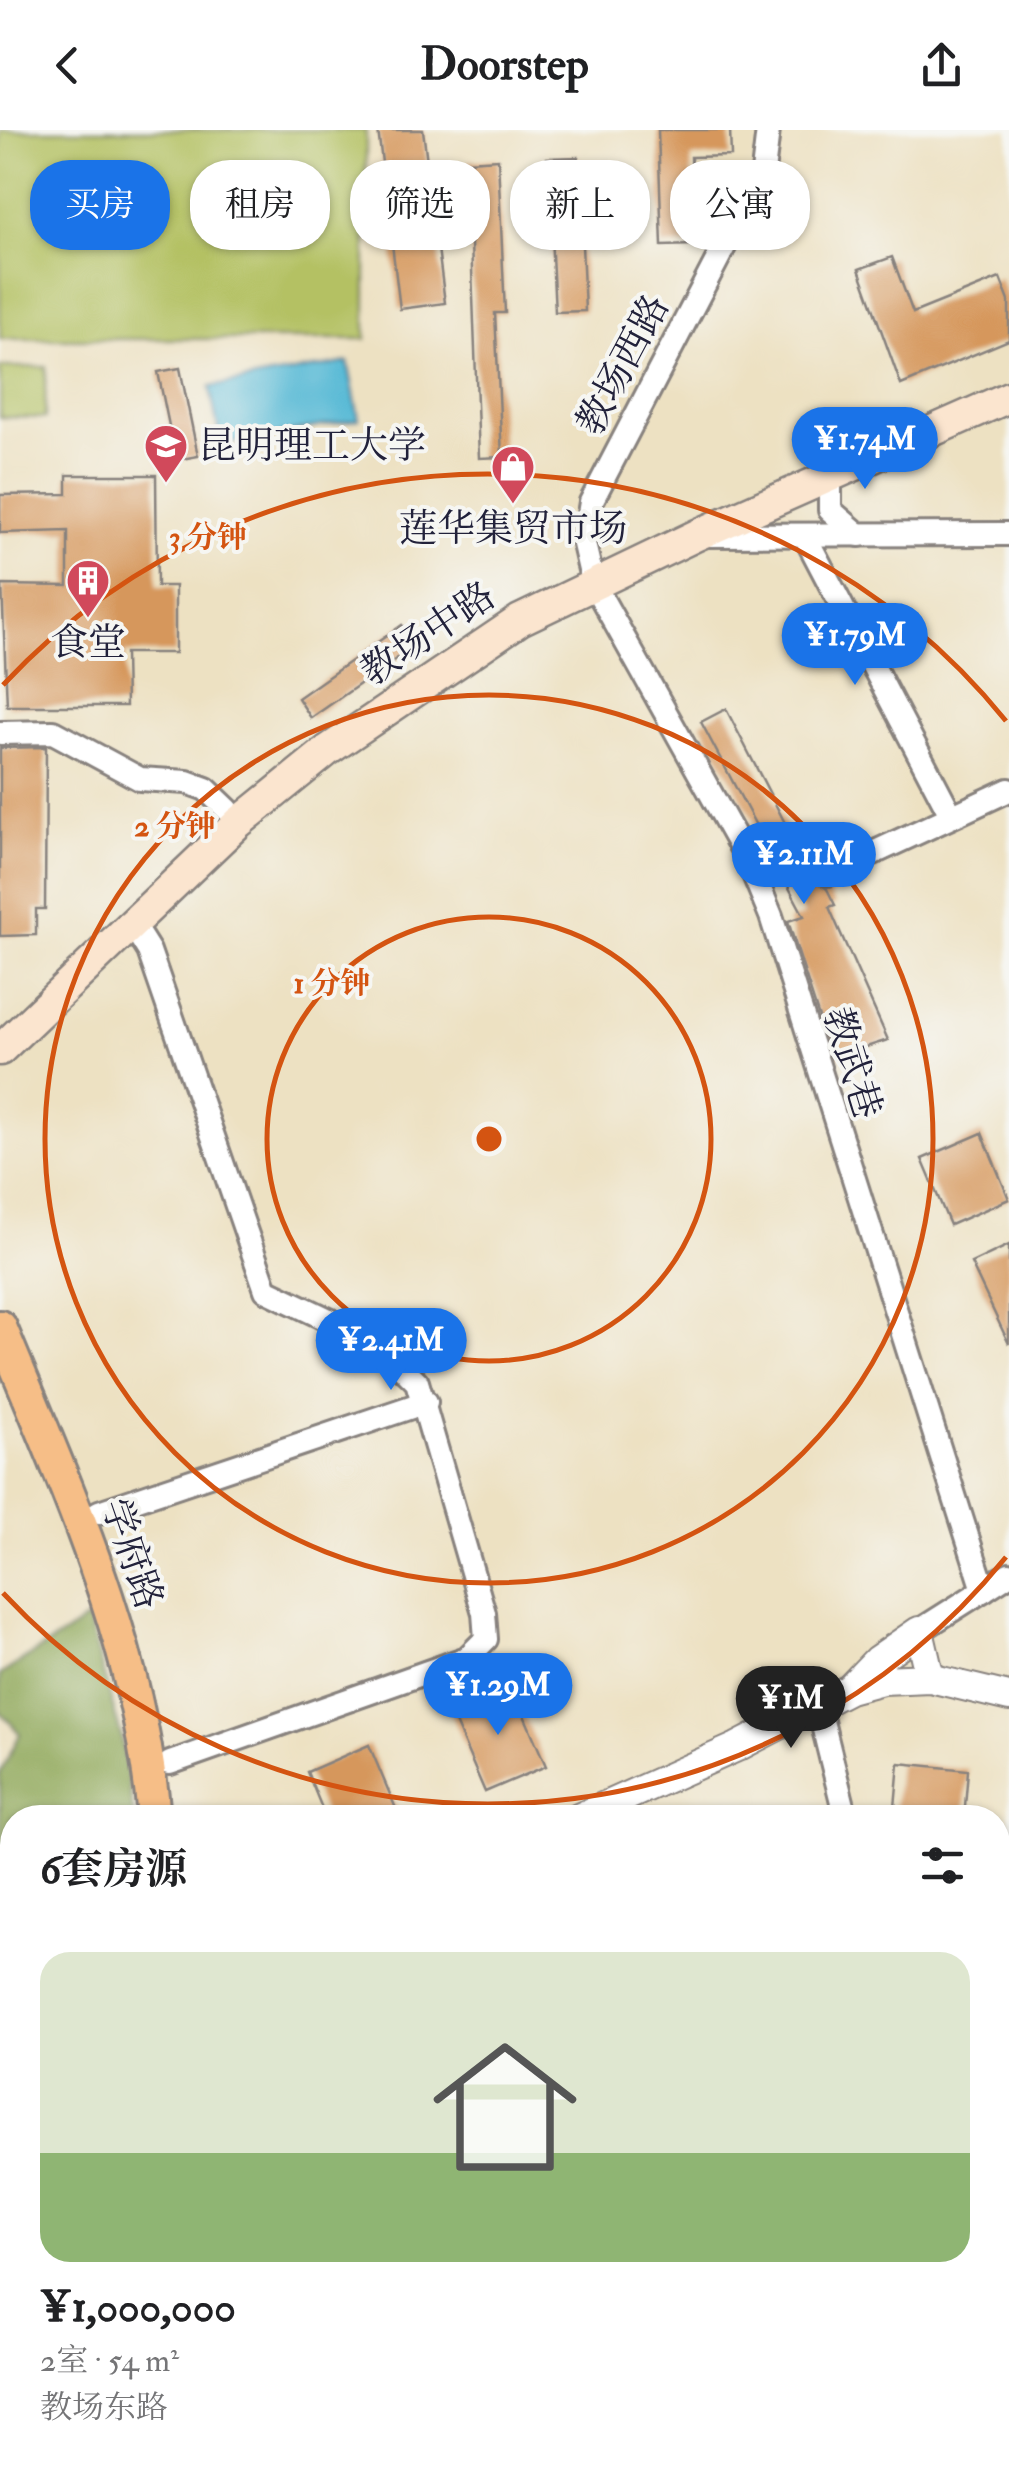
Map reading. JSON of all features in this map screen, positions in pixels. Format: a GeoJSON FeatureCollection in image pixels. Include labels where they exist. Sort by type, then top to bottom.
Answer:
{"type":"FeatureCollection","features":[{"type":"Feature","properties":{"kind":"main road"},"geometry":{"type":"LineString","coordinates":[[696,535],[1009,397]]}},
{"type":"Feature","properties":{"kind":"main road","name":"教场中路"},"geometry":{"type":"LineString","coordinates":[[0,1050],[238,822],[328,750],[520,620],[696,535]]}},
{"type":"Feature","properties":{"kind":"main road","name":"学府路"},"geometry":{"type":"LineString","coordinates":[[0,1327],[80,1522],[112,1614],[143,1730],[152,1805]]}},
{"type":"Feature","properties":{"kind":"street","name":"教场西路"},"geometry":{"type":"LineString","coordinates":[[593,583],[584,544],[591,502],[764,172],[768,130]]}},
{"type":"Feature","properties":{"kind":"street"},"geometry":{"type":"LineString","coordinates":[[830,475],[830,510],[859,535]]}},
{"type":"Feature","properties":{"kind":"street","name":"教场中路"},"geometry":{"type":"LineString","coordinates":[[696,535],[1009,534]]}},
{"type":"Feature","properties":{"kind":"street"},"geometry":{"type":"LineString","coordinates":[[805,536],[951,815]]}},
{"type":"Feature","properties":{"kind":"street","name":"教武巷"},"geometry":{"type":"LineString","coordinates":[[593,583],[748,860],[771,916],[984,1590]]}},
{"type":"Feature","properties":{"kind":"street"},"geometry":{"type":"LineString","coordinates":[[0,733],[53,732],[140,779],[188,782],[206,789],[228,810]]}},
{"type":"Feature","properties":{"kind":"street"},"geometry":{"type":"LineString","coordinates":[[828,874],[1009,790]]}},
{"type":"Feature","properties":{"kind":"street"},"geometry":{"type":"LineString","coordinates":[[132,924],[149,951],[266,1290],[377,1343],[417,1382],[426,1402],[484,1613],[486,1640],[467,1658],[170,1763]]}},
{"type":"Feature","properties":{"kind":"street"},"geometry":{"type":"LineString","coordinates":[[99,1512],[426,1402]]}},
{"type":"Feature","properties":{"kind":"street"},"geometry":{"type":"LineString","coordinates":[[849,1689],[877,1660],[1009,1574]]}},
{"type":"Feature","properties":{"kind":"street"},"geometry":{"type":"LineString","coordinates":[[918,1631],[930,1678]]}},
{"type":"Feature","properties":{"kind":"street"},"geometry":{"type":"LineString","coordinates":[[606,1805],[849,1689],[882,1680],[930,1678],[1009,1697]]}},
{"type":"Feature","properties":{"kind":"street"},"geometry":{"type":"LineString","coordinates":[[818,1705],[843,1805]]}},
{"type":"Feature","properties":{"kind":"green space"},"geometry":{"type":"Polygon","coordinates":[[[0,130],[366,130],[366,160],[350,160],[350,250],[366,250],[366,339],[0,339],[0,130]]]}},
{"type":"Feature","properties":{"kind":"green space"},"geometry":{"type":"Polygon","coordinates":[[[0,367],[46,367],[45,418],[0,417],[0,367]]]}},
{"type":"Feature","properties":{"kind":"green space"},"geometry":{"type":"Polygon","coordinates":[[[88,1619],[121,1735],[132,1805],[0,1805],[0,1774],[20,1734],[0,1711],[0,1675],[88,1619]]]}},
{"type":"Feature","properties":{"kind":"water"},"geometry":{"type":"Polygon","coordinates":[[[348,362],[359,419],[221,445],[210,387],[348,362]]]}},
{"type":"Feature","properties":{"kind":"building"},"geometry":{"type":"Polygon","coordinates":[[[378,130],[423,130],[427,160],[382,160],[378,130]]]}},
{"type":"Feature","properties":{"kind":"building"},"geometry":{"type":"Polygon","coordinates":[[[658,130],[730,130],[731,156],[670,160],[670,246],[662,246],[658,130]]]}},
{"type":"Feature","properties":{"kind":"building"},"geometry":{"type":"Polygon","coordinates":[[[578,157],[578,160],[547,160],[578,157]]]}},
{"type":"Feature","properties":{"kind":"building"},"geometry":{"type":"Polygon","coordinates":[[[498,159],[505,313],[495,313],[502,457],[479,458],[471,250],[490,250],[490,160],[483,160],[498,159]]]}},
{"type":"Feature","properties":{"kind":"building"},"geometry":{"type":"Polygon","coordinates":[[[393,250],[438,250],[445,303],[400,309],[393,250]]]}},
{"type":"Feature","properties":{"kind":"building"},"geometry":{"type":"Polygon","coordinates":[[[552,250],[582,250],[585,311],[555,312],[552,250]]]}},
{"type":"Feature","properties":{"kind":"building"},"geometry":{"type":"Polygon","coordinates":[[[892,257],[913,313],[1000,278],[1009,301],[1009,340],[901,385],[859,269],[892,257]]]}},
{"type":"Feature","properties":{"kind":"building"},"geometry":{"type":"Polygon","coordinates":[[[180,368],[198,456],[176,460],[158,372],[180,368]]]}},
{"type":"Feature","properties":{"kind":"building"},"geometry":{"type":"Polygon","coordinates":[[[67,475],[156,475],[157,586],[175,586],[175,653],[125,653],[126,706],[7,706],[2,585],[68,586],[68,531],[0,533],[0,495],[67,494],[67,475]]]}},
{"type":"Feature","properties":{"kind":"building"},"geometry":{"type":"Polygon","coordinates":[[[402,625],[416,645],[311,718],[298,698],[402,625]]]}},
{"type":"Feature","properties":{"kind":"building"},"geometry":{"type":"Polygon","coordinates":[[[726,709],[815,881],[827,889],[835,905],[829,907],[888,1040],[832,1058],[788,921],[804,916],[701,722],[726,709]]]}},
{"type":"Feature","properties":{"kind":"building"},"geometry":{"type":"Polygon","coordinates":[[[46,747],[45,909],[36,909],[36,935],[0,936],[0,748],[46,747]]]}},
{"type":"Feature","properties":{"kind":"building"},"geometry":{"type":"Polygon","coordinates":[[[982,1133],[1009,1199],[950,1225],[922,1159],[982,1133]]]}},
{"type":"Feature","properties":{"kind":"building"},"geometry":{"type":"Polygon","coordinates":[[[1009,1245],[1009,1344],[971,1263],[1009,1245]]]}},
{"type":"Feature","properties":{"kind":"building"},"geometry":{"type":"Polygon","coordinates":[[[511,1685],[546,1766],[485,1792],[450,1711],[511,1685]]]}},
{"type":"Feature","properties":{"kind":"building"},"geometry":{"type":"Polygon","coordinates":[[[369,1745],[394,1805],[321,1805],[307,1772],[369,1745]]]}},
{"type":"Feature","properties":{"kind":"building"},"geometry":{"type":"Polygon","coordinates":[[[899,1763],[968,1770],[965,1805],[895,1805],[899,1763]]]}},
{"type":"Feature","properties":{"kind":"place","name":"昆明理工大学"},"geometry":{"type":"Point","coordinates":[166,484]}},
{"type":"Feature","properties":{"kind":"place","name":"莲华集贸市场"},"geometry":{"type":"Point","coordinates":[513,505]}},
{"type":"Feature","properties":{"kind":"place","name":"食堂"},"geometry":{"type":"Point","coordinates":[88,619]}}]}
